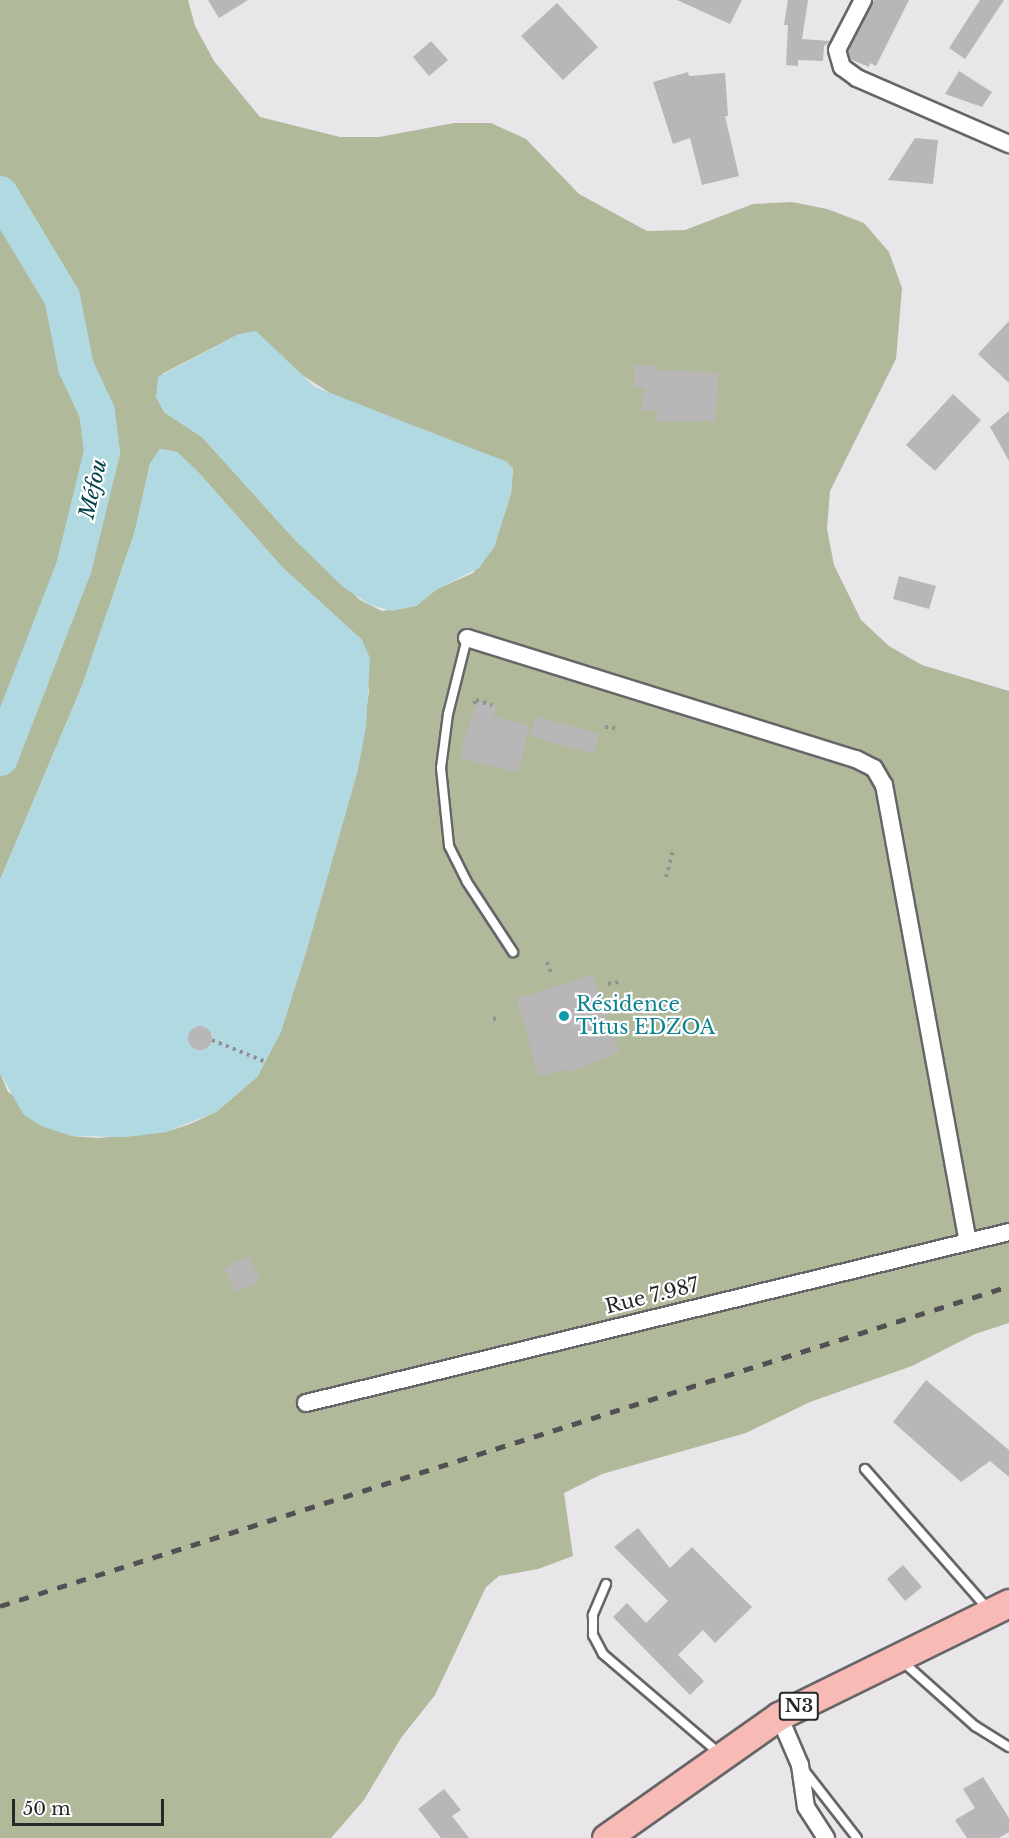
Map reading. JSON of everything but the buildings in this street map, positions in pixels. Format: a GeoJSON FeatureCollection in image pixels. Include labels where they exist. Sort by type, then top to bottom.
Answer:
{"type":"FeatureCollection","features":[{"type":"Feature","properties":{"kind":"highway","name":"N3"},"geometry":{"type":"LineString","coordinates":[[606,1838],[779,1716],[999,1607]]}},
{"type":"Feature","properties":{"kind":"street"},"geometry":{"type":"LineString","coordinates":[[863,0],[837,50],[842,68],[857,78],[1009,144]]}},
{"type":"Feature","properties":{"kind":"street"},"geometry":{"type":"LineString","coordinates":[[467,638],[856,759],[874,768],[884,785],[968,1240]]}},
{"type":"Feature","properties":{"kind":"street","name":"Rue 7.987"},"geometry":{"type":"LineString","coordinates":[[306,1402],[968,1240],[1009,1232]]}},
{"type":"Feature","properties":{"kind":"street"},"geometry":{"type":"LineString","coordinates":[[779,1716],[800,1765],[806,1807],[826,1838]]}},
{"type":"Feature","properties":{"kind":"lane"},"geometry":{"type":"LineString","coordinates":[[467,638],[448,714],[441,768],[449,846],[467,882],[513,952]]}},
{"type":"Feature","properties":{"kind":"lane"},"geometry":{"type":"LineString","coordinates":[[865,1469],[999,1607]]}},
{"type":"Feature","properties":{"kind":"lane"},"geometry":{"type":"LineString","coordinates":[[606,1584],[593,1616],[593,1635],[603,1654],[722,1756]]}},
{"type":"Feature","properties":{"kind":"lane"},"geometry":{"type":"LineString","coordinates":[[897,1657],[975,1726],[1009,1747]]}},
{"type":"Feature","properties":{"kind":"lane"},"geometry":{"type":"LineString","coordinates":[[800,1765],[857,1838]]}},
{"type":"Feature","properties":{"kind":"path"},"geometry":{"type":"LineString","coordinates":[[474,704],[476,700],[492,705]]}},
{"type":"Feature","properties":{"kind":"path"},"geometry":{"type":"LineString","coordinates":[[605,727],[616,728]]}},
{"type":"Feature","properties":{"kind":"path"},"geometry":{"type":"LineString","coordinates":[[666,877],[673,850]]}},
{"type":"Feature","properties":{"kind":"path"},"geometry":{"type":"LineString","coordinates":[[547,962],[552,976]]}},
{"type":"Feature","properties":{"kind":"path"},"geometry":{"type":"LineString","coordinates":[[608,984],[619,982]]}},
{"type":"Feature","properties":{"kind":"path"},"geometry":{"type":"LineString","coordinates":[[493,1019],[500,1017]]}},
{"type":"Feature","properties":{"kind":"path"},"geometry":{"type":"LineString","coordinates":[[212,1040],[266,1062]]}},
{"type":"Feature","properties":{"kind":"green space"},"geometry":{"type":"Polygon","coordinates":[[[0,0],[188,0],[195,26],[214,61],[260,117],[340,137],[379,137],[454,123],[491,123],[526,139],[579,194],[647,231],[685,230],[753,204],[792,202],[827,209],[864,223],[889,252],[902,288],[896,359],[830,491],[827,529],[834,565],[861,620],[889,646],[922,665],[1009,691],[1009,1323],[975,1334],[912,1366],[810,1402],[746,1433],[602,1474],[564,1493],[573,1556],[538,1569],[499,1576],[486,1587],[435,1695],[401,1738],[364,1800],[331,1838],[0,1838],[0,1073],[8,1092],[71,1136],[97,1138],[166,1132],[190,1124],[216,1112],[257,1077],[281,1031],[305,955],[358,769],[369,691],[362,640],[283,568],[198,472],[177,452],[160,449],[150,464],[135,531],[82,686],[0,880],[0,0]],[[239,334],[162,374],[164,412],[202,437],[295,540],[360,600],[382,611],[416,606],[437,589],[473,573],[494,547],[511,493],[513,469],[507,462],[336,397],[239,334]]]}},
{"type":"Feature","properties":{"kind":"water"},"geometry":{"type":"Polygon","coordinates":[[[256,331],[315,387],[507,462],[513,469],[511,493],[494,547],[479,568],[437,589],[416,606],[392,611],[370,605],[342,586],[295,540],[202,437],[164,412],[156,397],[158,377],[239,334],[256,331]]]}},
{"type":"Feature","properties":{"kind":"water"},"geometry":{"type":"Polygon","coordinates":[[[160,449],[177,452],[198,472],[283,568],[362,640],[370,658],[366,727],[358,769],[305,955],[281,1032],[257,1077],[216,1112],[166,1132],[127,1137],[71,1136],[41,1126],[23,1114],[0,1073],[0,880],[82,686],[135,531],[150,464],[160,449]]]}},
{"type":"Feature","properties":{"kind":"pier"},"geometry":{"type":"Polygon","coordinates":[[[200,1026],[208,1030],[212,1038],[208,1046],[200,1050],[192,1046],[188,1038],[192,1030],[200,1026]]]}},
{"type":"Feature","properties":{"kind":"waterway","name":"Méfou"},"geometry":{"type":"LineString","coordinates":[[0,194],[62,297],[76,367],[97,412],[102,452],[74,567],[0,758]]}},
{"type":"Feature","properties":{"kind":"railway"},"geometry":{"type":"LineString","coordinates":[[0,1606],[1009,1286]]}},
{"type":"Feature","properties":{"kind":"place","name":"Résidence Titus EDZOA"},"geometry":{"type":"Point","coordinates":[564,1016]}}]}
